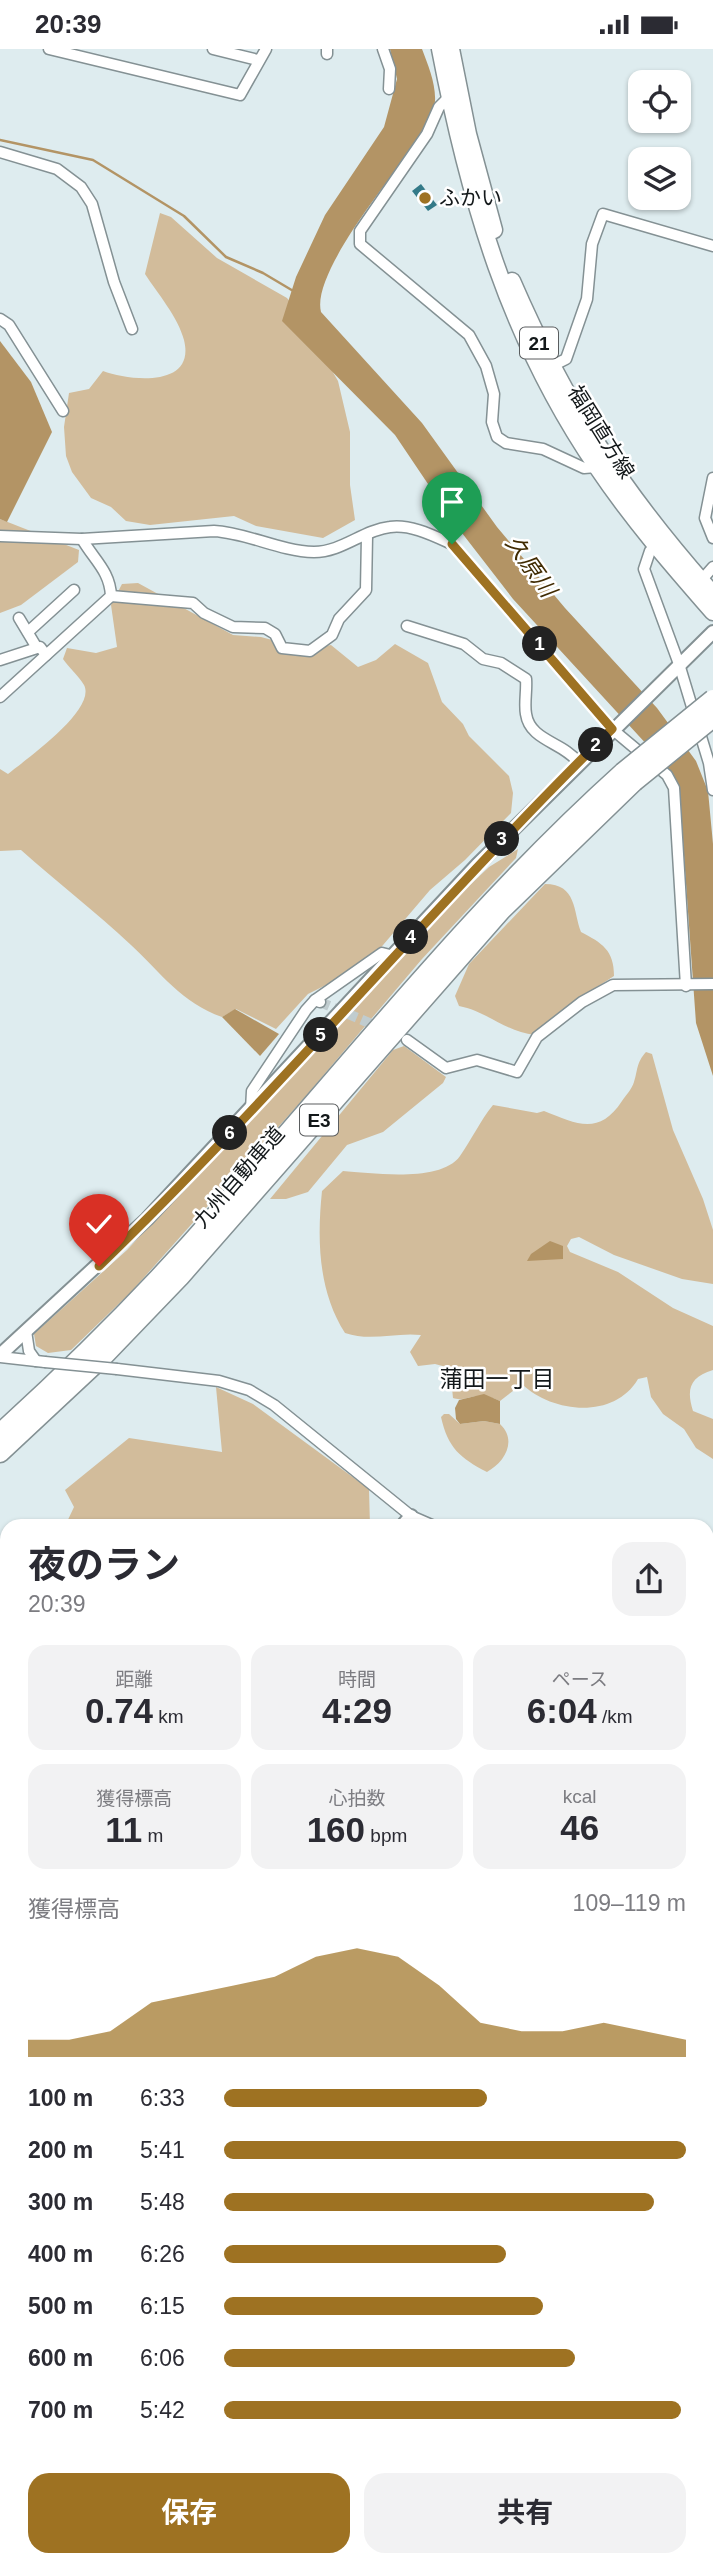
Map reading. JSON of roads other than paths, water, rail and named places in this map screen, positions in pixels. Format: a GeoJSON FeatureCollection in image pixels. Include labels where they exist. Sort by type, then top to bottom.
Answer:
{"type":"FeatureCollection","features":[{"type":"Feature","properties":{"kind":"highway","name":"九州自動車道"},"geometry":{"type":"LineString","coordinates":[[0,1433],[94,1344],[175,1260],[513,875],[629,777],[713,699]]}},
{"type":"Feature","properties":{"kind":"highway","name":"九州自動車道"},"geometry":{"type":"LineString","coordinates":[[0,1453],[95,1365],[180,1277],[500,911],[629,777],[713,718]]}},
{"type":"Feature","properties":{"kind":"main road","name":"福岡直方線"},"geometry":{"type":"LineString","coordinates":[[440,49],[464,169],[512,312],[548,386],[596,467],[656,547],[697,585],[713,594]]}},
{"type":"Feature","properties":{"kind":"main road","name":"福岡直方線"},"geometry":{"type":"LineString","coordinates":[[452,49],[468,134],[492,224],[510,277],[550,367],[622,483],[697,585],[713,612]]}},
{"type":"Feature","properties":{"kind":"street"},"geometry":{"type":"LineString","coordinates":[[49,49],[240,95],[266,49]]}},
{"type":"Feature","properties":{"kind":"street"},"geometry":{"type":"LineString","coordinates":[[213,49],[258,60]]}},
{"type":"Feature","properties":{"kind":"street"},"geometry":{"type":"LineString","coordinates":[[383,49],[390,69],[389,89]]}},
{"type":"Feature","properties":{"kind":"street"},"geometry":{"type":"LineString","coordinates":[[450,96],[439,107],[428,134],[360,231],[360,244],[469,335],[486,366],[494,394],[492,422],[497,437],[506,443],[543,449],[584,468],[596,467]]}},
{"type":"Feature","properties":{"kind":"street"},"geometry":{"type":"LineString","coordinates":[[0,152],[57,169],[81,187],[92,204],[114,282],[132,328]]}},
{"type":"Feature","properties":{"kind":"street"},"geometry":{"type":"LineString","coordinates":[[550,367],[566,359],[587,299],[592,244],[603,214],[713,246]]}},
{"type":"Feature","properties":{"kind":"street"},"geometry":{"type":"LineString","coordinates":[[0,319],[9,325],[63,411]]}},
{"type":"Feature","properties":{"kind":"street"},"geometry":{"type":"LineString","coordinates":[[713,478],[705,518],[713,538]]}},
{"type":"Feature","properties":{"kind":"street"},"geometry":{"type":"LineString","coordinates":[[0,536],[82,539],[214,531],[232,532],[291,549],[328,552],[389,527],[402,527],[452,544],[612,729],[667,775],[674,788],[686,986]]}},
{"type":"Feature","properties":{"kind":"street"},"geometry":{"type":"LineString","coordinates":[[0,697],[111,596],[193,603],[204,613],[233,627],[265,628],[275,634],[282,648],[310,651],[332,635],[339,619],[366,590],[367,535]]}},
{"type":"Feature","properties":{"kind":"street"},"geometry":{"type":"LineString","coordinates":[[82,539],[92,557],[104,567],[111,596]]}},
{"type":"Feature","properties":{"kind":"street"},"geometry":{"type":"LineString","coordinates":[[656,547],[650,551],[644,569],[679,664],[709,762],[713,790]]}},
{"type":"Feature","properties":{"kind":"street"},"geometry":{"type":"LineString","coordinates":[[697,585],[713,568]]}},
{"type":"Feature","properties":{"kind":"street"},"geometry":{"type":"LineString","coordinates":[[28,632],[74,590]]}},
{"type":"Feature","properties":{"kind":"street"},"geometry":{"type":"LineString","coordinates":[[19,618],[37,647],[46,655]]}},
{"type":"Feature","properties":{"kind":"street"},"geometry":{"type":"LineString","coordinates":[[407,626],[464,644],[483,659],[501,663],[526,679],[526,715],[535,734],[569,751],[578,762]]}},
{"type":"Feature","properties":{"kind":"street"},"geometry":{"type":"LineString","coordinates":[[0,1356],[147,1219],[477,865],[578,762],[713,632]]}},
{"type":"Feature","properties":{"kind":"street"},"geometry":{"type":"LineString","coordinates":[[0,660],[37,647]]}},
{"type":"Feature","properties":{"kind":"street"},"geometry":{"type":"LineString","coordinates":[[251,1110],[252,1091],[317,1001],[382,953],[394,956]]}},
{"type":"Feature","properties":{"kind":"street"},"geometry":{"type":"LineString","coordinates":[[407,1040],[446,1068],[477,1060],[517,1072],[537,1037],[602,989],[631,984],[713,984]]}},
{"type":"Feature","properties":{"kind":"street"},"geometry":{"type":"LineString","coordinates":[[26,1331],[29,1351],[41,1361]]}},
{"type":"Feature","properties":{"kind":"street"},"geometry":{"type":"LineString","coordinates":[[0,1356],[219,1381],[249,1390],[275,1405],[418,1519]]}},
{"type":"Feature","properties":{"kind":"street"},"geometry":{"type":"LineString","coordinates":[[408,1519],[411,1516]]}},
{"type":"Feature","properties":{"kind":"waterway"},"geometry":{"type":"LineString","coordinates":[[0,140],[93,160],[184,216],[226,257],[263,273],[295,292]]}},
{"type":"Feature","properties":{"kind":"tunnel"},"geometry":{"type":"LineString","coordinates":[[320,1002],[381,1028]]}},
{"type":"Feature","properties":{"kind":"place","name":"ふかい"},"geometry":{"type":"Point","coordinates":[425,198]}},
{"type":"Feature","properties":{"kind":"district","name":"蒲田一丁目"},"geometry":{"type":"Point","coordinates":[497,1379]}},
{"type":"Feature","properties":{"kind":"water label","name":"久原川"},"geometry":{"type":"Point","coordinates":[531,566]}}]}
